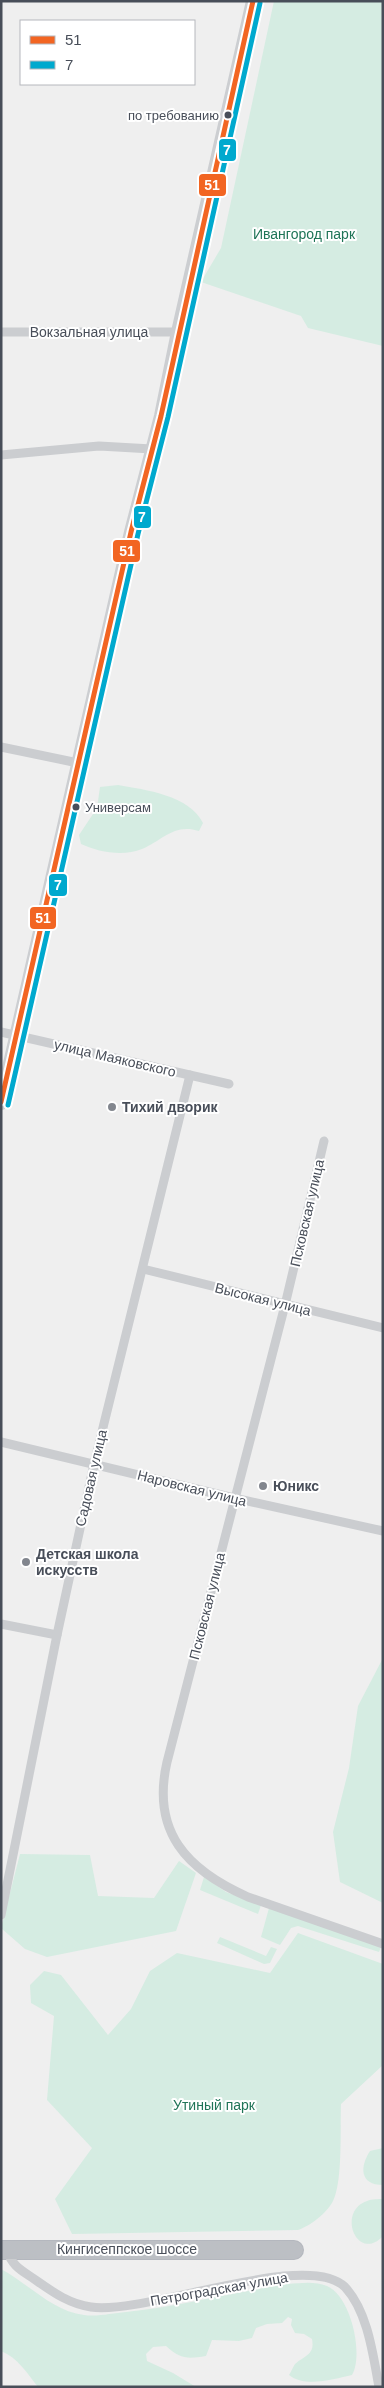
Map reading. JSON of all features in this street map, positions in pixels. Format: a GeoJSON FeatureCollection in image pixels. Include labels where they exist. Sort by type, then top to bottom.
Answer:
{"type":"FeatureCollection","features":[{"type":"Feature","properties":{"kind":"highway","name":"Кингисеппское шоссе"},"geometry":{"type":"LineString","coordinates":[[4,2250],[294,2250]]}},
{"type":"Feature","properties":{"kind":"street"},"geometry":{"type":"LineString","coordinates":[[1,1102],[253,1]]}},
{"type":"Feature","properties":{"kind":"street","name":"Вокзальная улица"},"geometry":{"type":"LineString","coordinates":[[1,332],[178,332]]}},
{"type":"Feature","properties":{"kind":"street"},"geometry":{"type":"LineString","coordinates":[[1,455],[99,446],[152,448]]}},
{"type":"Feature","properties":{"kind":"street"},"geometry":{"type":"LineString","coordinates":[[1,747],[78,763]]}},
{"type":"Feature","properties":{"kind":"street","name":"улица Маяковского"},"geometry":{"type":"LineString","coordinates":[[1,1032],[229,1084]]}},
{"type":"Feature","properties":{"kind":"street","name":"Садовая улица"},"geometry":{"type":"LineString","coordinates":[[1,1915],[57,1635],[94,1464],[126,1328],[143,1269],[190,1075]]}},
{"type":"Feature","properties":{"kind":"street","name":"Псковская улица"},"geometry":{"type":"LineString","coordinates":[[324,1141],[285,1305],[162,1782],[166,1819],[176,1844],[204,1872],[228,1888],[383,1944]]}},
{"type":"Feature","properties":{"kind":"street","name":"Высокая улица"},"geometry":{"type":"LineString","coordinates":[[143,1269],[383,1328]]}},
{"type":"Feature","properties":{"kind":"street","name":"Наровская улица"},"geometry":{"type":"LineString","coordinates":[[1,1442],[234,1498],[383,1531]]}},
{"type":"Feature","properties":{"kind":"street"},"geometry":{"type":"LineString","coordinates":[[1,1624],[57,1635]]}},
{"type":"Feature","properties":{"kind":"street","name":"Петроградская улица"},"geometry":{"type":"LineString","coordinates":[[4,2250],[10,2262],[58,2296],[93,2307],[135,2304],[266,2279],[311,2276],[332,2279],[345,2288],[361,2314],[378,2387]]}},
{"type":"Feature","properties":{"kind":"green space","name":"Ивангород парк"},"geometry":{"type":"Polygon","coordinates":[[[274,1],[383,1],[383,346],[308,328],[301,316],[201,282],[221,248],[274,1]]]}},
{"type":"Feature","properties":{"kind":"green space"},"geometry":{"type":"Polygon","coordinates":[[[118,785],[166,795],[188,806],[203,823],[199,831],[182,829],[142,849],[127,853],[103,851],[81,844],[79,835],[97,808],[100,787],[118,785]]]}},
{"type":"Feature","properties":{"kind":"green space"},"geometry":{"type":"Polygon","coordinates":[[[383,1658],[383,1903],[340,1882],[333,1832],[349,1768],[358,1706],[383,1658]]]}},
{"type":"Feature","properties":{"kind":"green space"},"geometry":{"type":"Polygon","coordinates":[[[20,1854],[90,1855],[98,1896],[154,1898],[179,1861],[196,1873],[176,1931],[47,1957],[25,1949],[1,1928],[20,1854]]]}},
{"type":"Feature","properties":{"kind":"green space"},"geometry":{"type":"Polygon","coordinates":[[[204,1877],[226,1892],[261,1905],[258,1914],[200,1890],[204,1877]]]}},
{"type":"Feature","properties":{"kind":"green space"},"geometry":{"type":"Polygon","coordinates":[[[269,1908],[381,1947],[379,1952],[298,1926],[291,1928],[280,1945],[261,1937],[269,1908]]]}},
{"type":"Feature","properties":{"kind":"green space","name":"Утиный парк"},"geometry":{"type":"Polygon","coordinates":[[[298,1933],[383,1964],[383,2065],[341,2104],[338,2181],[333,2201],[327,2210],[308,2225],[298,2230],[72,2234],[55,2199],[92,2148],[47,2100],[54,2016],[31,2003],[30,1985],[44,1971],[61,1975],[108,2035],[131,2009],[150,1971],[177,1953],[270,1973],[298,1933]]]}},
{"type":"Feature","properties":{"kind":"green space"},"geometry":{"type":"Polygon","coordinates":[[[220,1937],[266,1956],[271,1947],[277,1949],[270,1963],[264,1964],[217,1943],[220,1937]]]}},
{"type":"Feature","properties":{"kind":"green space"},"geometry":{"type":"Polygon","coordinates":[[[383,2148],[383,2185],[369,2182],[363,2168],[370,2151],[383,2148]]]}},
{"type":"Feature","properties":{"kind":"green space"},"geometry":{"type":"Polygon","coordinates":[[[383,2199],[383,2236],[372,2243],[363,2243],[356,2237],[352,2228],[352,2218],[357,2208],[367,2201],[383,2199]]]}},
{"type":"Feature","properties":{"kind":"green space"},"geometry":{"type":"Polygon","coordinates":[[[1,2269],[51,2303],[84,2315],[105,2315],[167,2306],[288,2284],[322,2284],[335,2292],[343,2301],[349,2313],[356,2341],[357,2354],[355,2366],[352,2375],[328,2380],[303,2381],[289,2375],[295,2364],[311,2352],[313,2344],[312,2339],[304,2334],[295,2333],[291,2325],[292,2319],[288,2317],[282,2323],[267,2324],[256,2328],[252,2338],[239,2341],[212,2340],[206,2356],[194,2358],[180,2356],[166,2346],[153,2347],[146,2354],[147,2361],[173,2373],[196,2387],[38,2387],[17,2362],[1,2351],[1,2269]]]}},
{"type":"Feature","properties":{"kind":"transit line","name":"51"},"geometry":{"type":"LineString","coordinates":[[1,1102],[131,532],[161,416],[253,1]]}},
{"type":"Feature","properties":{"kind":"transit line","name":"7"},"geometry":{"type":"LineString","coordinates":[[8,1105],[138,534],[168,417],[260,3]]}},
{"type":"Feature","properties":{"kind":"place","name":"по требованию"},"geometry":{"type":"Point","coordinates":[228,115]}},
{"type":"Feature","properties":{"kind":"place","name":"Универсам"},"geometry":{"type":"Point","coordinates":[76,807]}},
{"type":"Feature","properties":{"kind":"place","name":"Тихий дворик"},"geometry":{"type":"Point","coordinates":[112,1107]}},
{"type":"Feature","properties":{"kind":"place","name":"Юникс"},"geometry":{"type":"Point","coordinates":[263,1486]}},
{"type":"Feature","properties":{"kind":"place","name":"Детская школа искусств"},"geometry":{"type":"Point","coordinates":[26,1562]}}]}
